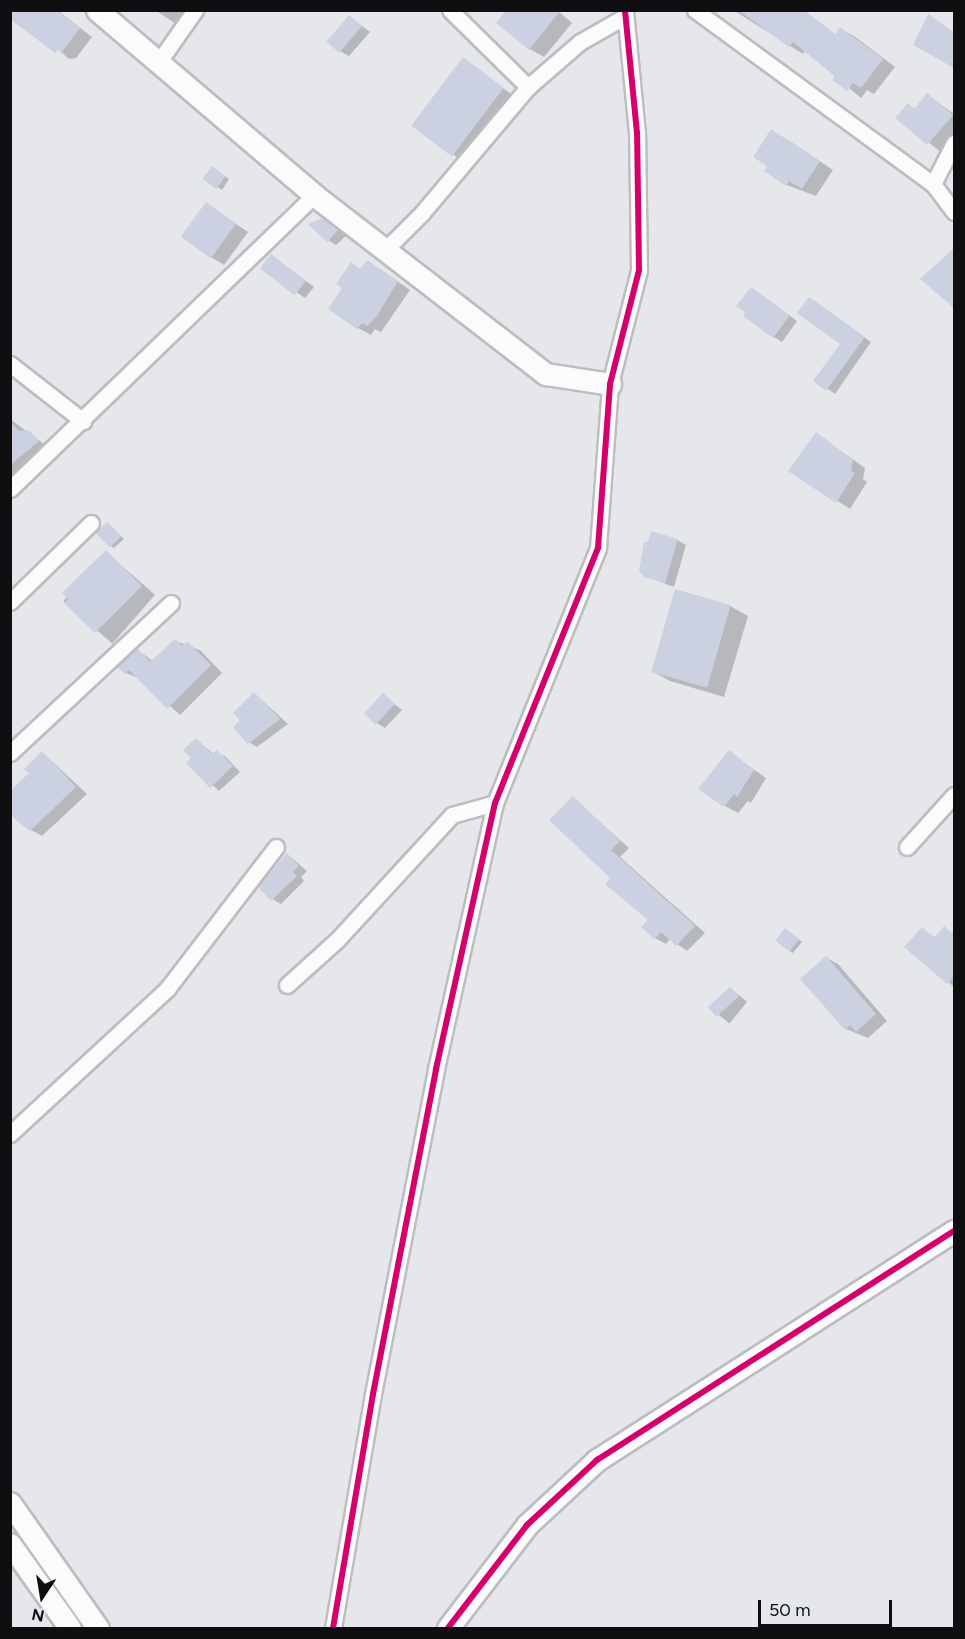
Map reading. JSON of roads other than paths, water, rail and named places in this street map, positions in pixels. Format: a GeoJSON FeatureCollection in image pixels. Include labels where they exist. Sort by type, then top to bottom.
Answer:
{"type":"FeatureCollection","features":[{"type":"Feature","properties":{"kind":"street"},"geometry":{"type":"LineString","coordinates":[[98,10],[160,60],[314,195],[546,374],[610,384]]}},
{"type":"Feature","properties":{"kind":"street"},"geometry":{"type":"LineString","coordinates":[[160,60],[195,10]]}},
{"type":"Feature","properties":{"kind":"street"},"geometry":{"type":"LineString","coordinates":[[450,10],[528,87]]}},
{"type":"Feature","properties":{"kind":"street"},"geometry":{"type":"LineString","coordinates":[[695,10],[933,184],[954,212]]}},
{"type":"Feature","properties":{"kind":"street"},"geometry":{"type":"LineString","coordinates":[[333,1629],[373,1394],[436,1069],[495,803],[598,548],[610,384],[639,270],[637,133],[624,14],[580,42],[528,87],[422,213],[386,249]]}},
{"type":"Feature","properties":{"kind":"street"},"geometry":{"type":"LineString","coordinates":[[933,184],[954,144]]}},
{"type":"Feature","properties":{"kind":"street"},"geometry":{"type":"LineString","coordinates":[[10,489],[83,421],[314,195]]}},
{"type":"Feature","properties":{"kind":"street"},"geometry":{"type":"LineString","coordinates":[[10,364],[83,421]]}},
{"type":"Feature","properties":{"kind":"street"},"geometry":{"type":"LineString","coordinates":[[10,602],[91,523]]}},
{"type":"Feature","properties":{"kind":"street"},"geometry":{"type":"LineString","coordinates":[[10,753],[171,603]]}},
{"type":"Feature","properties":{"kind":"street"},"geometry":{"type":"LineString","coordinates":[[907,847],[954,795]]}},
{"type":"Feature","properties":{"kind":"street"},"geometry":{"type":"LineString","coordinates":[[287,985],[337,940],[452,815],[495,803]]}},
{"type":"Feature","properties":{"kind":"street"},"geometry":{"type":"LineString","coordinates":[[10,1134],[167,989],[276,847]]}},
{"type":"Feature","properties":{"kind":"street"},"geometry":{"type":"LineString","coordinates":[[448,1629],[527,1525],[597,1460],[954,1231]]}},
{"type":"Feature","properties":{"kind":"street"},"geometry":{"type":"LineString","coordinates":[[10,1503],[98,1629]]}},
{"type":"Feature","properties":{"kind":"street"},"geometry":{"type":"LineString","coordinates":[[10,1544],[70,1629]]}}]}
